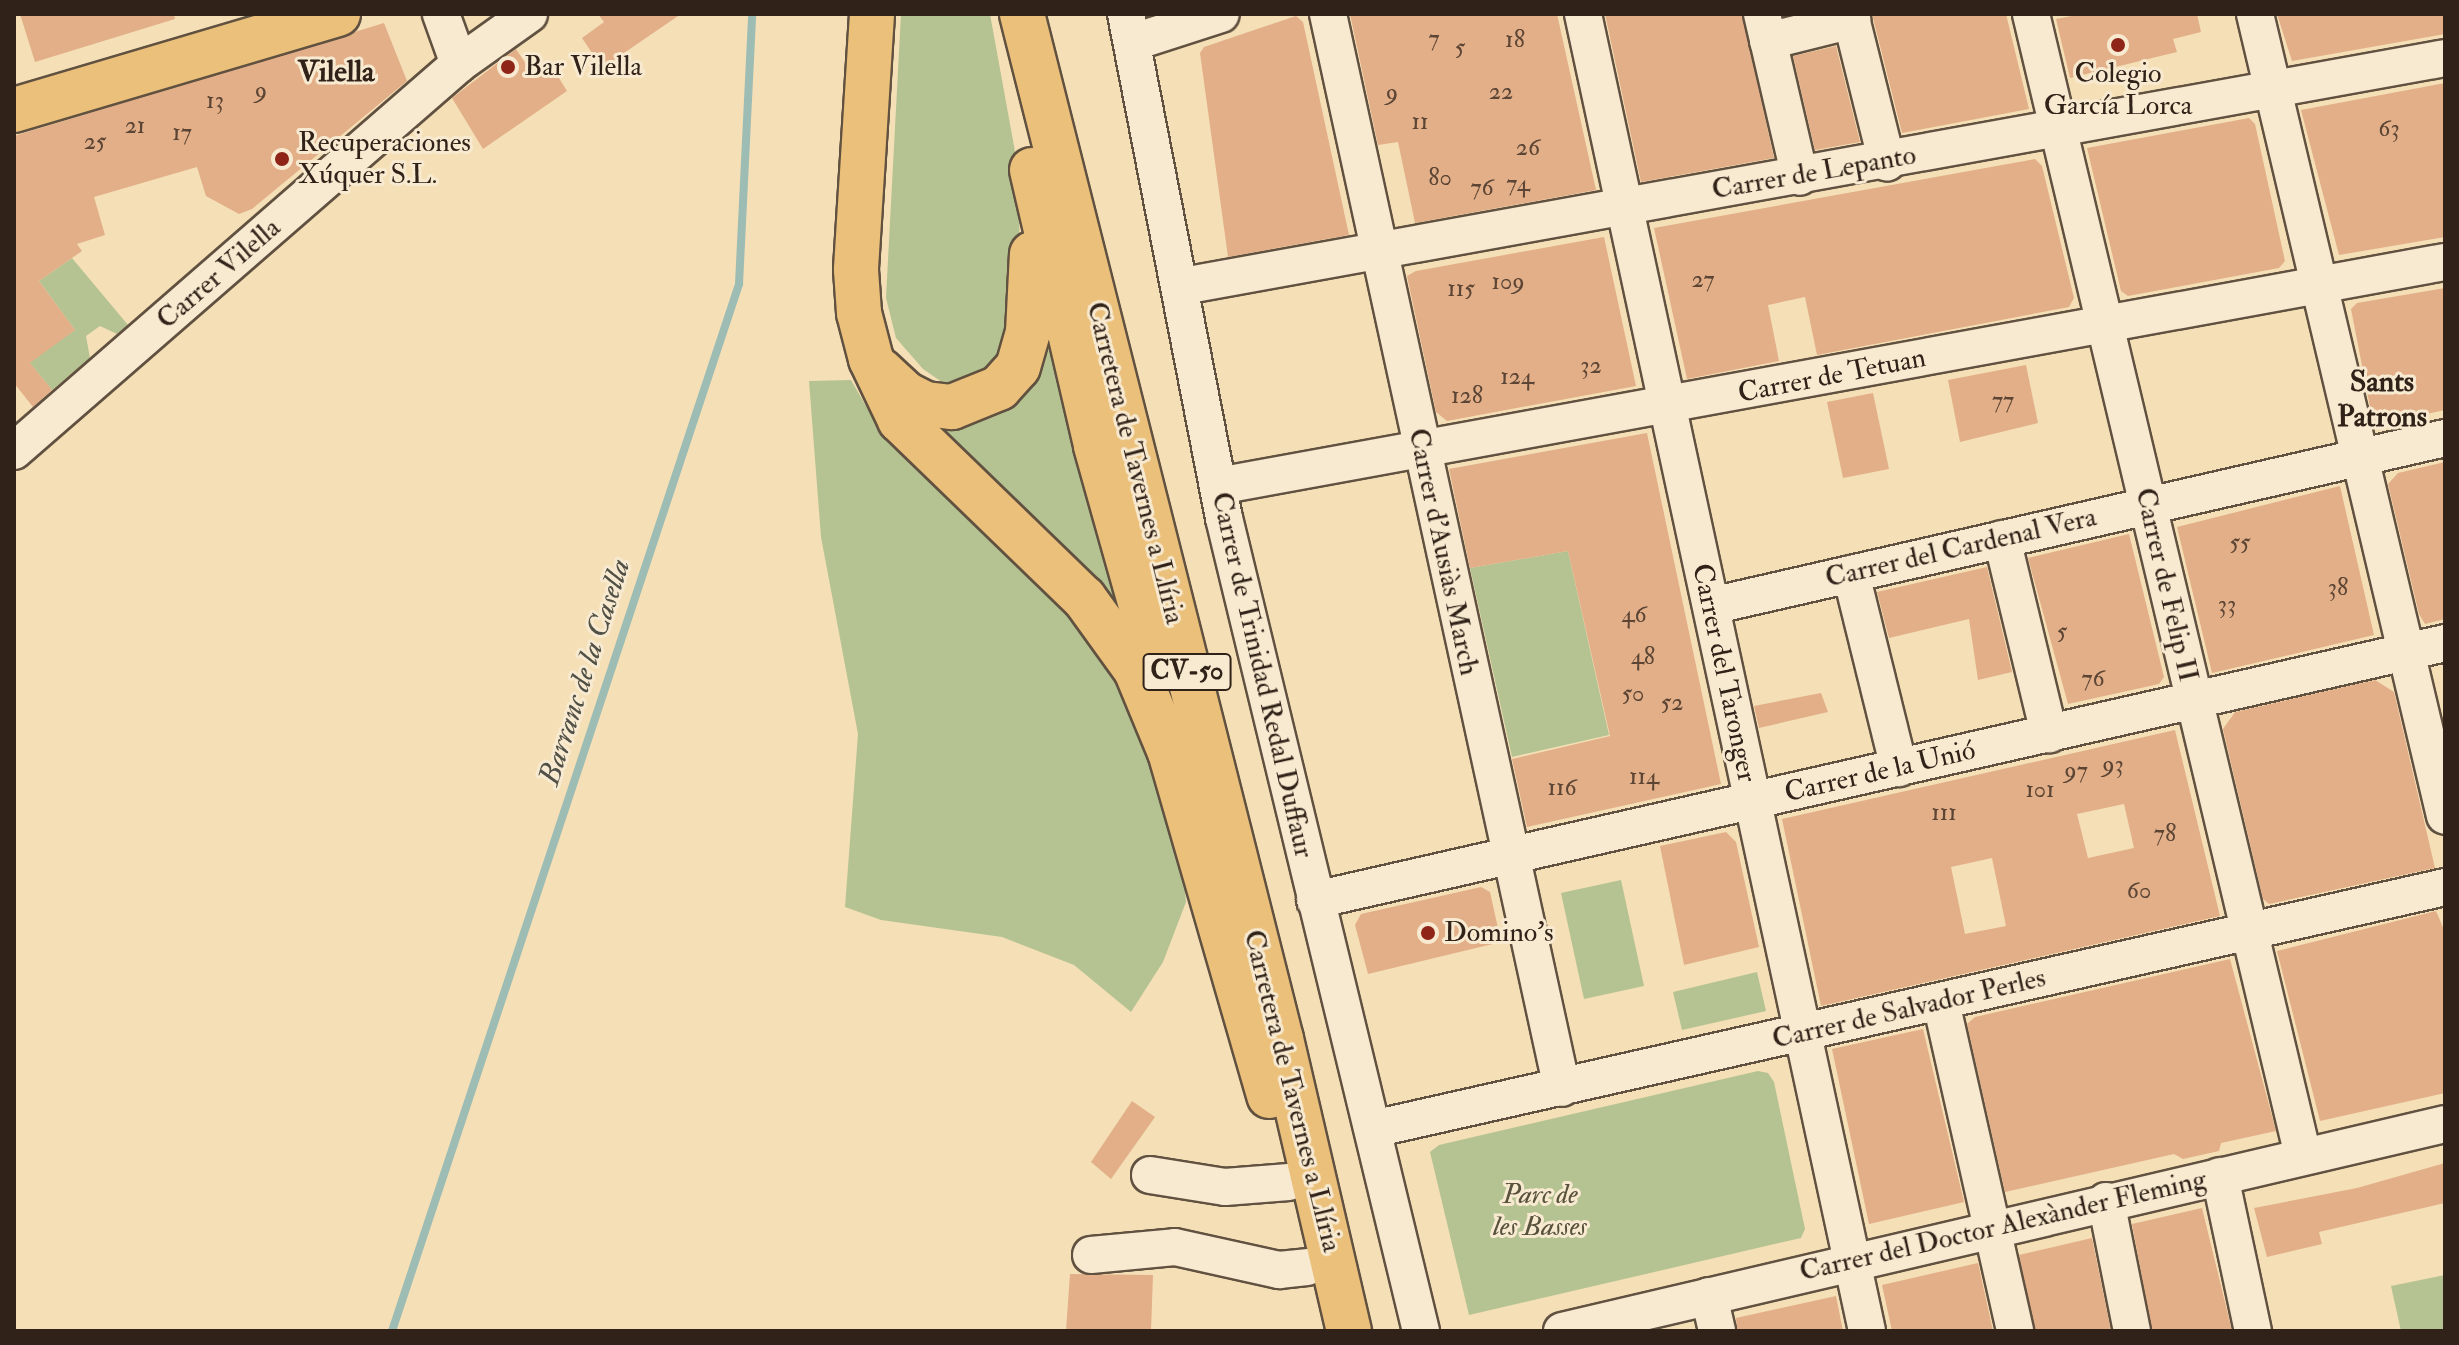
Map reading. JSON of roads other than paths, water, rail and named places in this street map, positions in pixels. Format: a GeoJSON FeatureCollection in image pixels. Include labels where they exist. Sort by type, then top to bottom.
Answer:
{"type":"FeatureCollection","features":[{"type":"Feature","properties":{"kind":"main road"},"geometry":{"type":"LineString","coordinates":[[14,110],[293,20],[338,14]]}},
{"type":"Feature","properties":{"kind":"main road","name":"Carretera de Tavernes a Llíria"},"geometry":{"type":"LineString","coordinates":[[1005,14],[1026,140],[1096,446],[1226,908],[1322,1331]]}},
{"type":"Feature","properties":{"kind":"main road","name":"Carretera de Tavernes a Llíria"},"geometry":{"type":"LineString","coordinates":[[1022,14],[1349,1331]]}},
{"type":"Feature","properties":{"kind":"main road"},"geometry":{"type":"LineString","coordinates":[[868,27],[856,270],[859,313],[871,359],[900,420],[1075,588],[1102,618],[1136,670],[1170,752],[1238,1001],[1273,1106]]}},
{"type":"Feature","properties":{"kind":"main road"},"geometry":{"type":"LineString","coordinates":[[871,359],[906,394],[952,407],[999,388],[1018,367],[1033,283],[1026,140]]}},
{"type":"Feature","properties":{"kind":"street"},"geometry":{"type":"LineString","coordinates":[[441,14],[459,64]]}},
{"type":"Feature","properties":{"kind":"street","name":"Carrer Vilella"},"geometry":{"type":"LineString","coordinates":[[14,451],[459,64],[529,14]]}},
{"type":"Feature","properties":{"kind":"street"},"geometry":{"type":"LineString","coordinates":[[1130,28],[1221,14]]}},
{"type":"Feature","properties":{"kind":"street","name":"Carrer d'Ausiàs March"},"geometry":{"type":"LineString","coordinates":[[1328,14],[1420,449],[1562,1088]]}},
{"type":"Feature","properties":{"kind":"street","name":"Carrer del Taronger"},"geometry":{"type":"LineString","coordinates":[[1583,14],[1867,1331]]}},
{"type":"Feature","properties":{"kind":"street","name":"Carrer de Felip II"},"geometry":{"type":"LineString","coordinates":[[2031,14],[2303,1156]]}},
{"type":"Feature","properties":{"kind":"street"},"geometry":{"type":"LineString","coordinates":[[2255,14],[2445,816]]}},
{"type":"Feature","properties":{"kind":"street"},"geometry":{"type":"LineString","coordinates":[[1800,177],[1765,28],[1851,17],[1887,162]]}},
{"type":"Feature","properties":{"kind":"street","name":"Carrer de Trinidad Redal Duffaur"},"geometry":{"type":"LineString","coordinates":[[1130,28],[1183,286],[1218,486],[1421,1331]]}},
{"type":"Feature","properties":{"kind":"street","name":"Carrer de Lepanto"},"geometry":{"type":"LineString","coordinates":[[1183,286],[1623,205],[1887,162],[2445,58]]}},
{"type":"Feature","properties":{"kind":"street","name":"Carrer de Tetuan"},"geometry":{"type":"LineString","coordinates":[[1218,486],[2445,262]]}},
{"type":"Feature","properties":{"kind":"street","name":"Carrer del Cardenal Vera"},"geometry":{"type":"LineString","coordinates":[[1711,606],[2445,438]]}},
{"type":"Feature","properties":{"kind":"street"},"geometry":{"type":"LineString","coordinates":[[2002,539],[2049,734]]}},
{"type":"Feature","properties":{"kind":"street"},"geometry":{"type":"LineString","coordinates":[[1851,574],[1899,768]]}},
{"type":"Feature","properties":{"kind":"street","name":"Carrer de la Unió"},"geometry":{"type":"LineString","coordinates":[[1315,900],[2445,643]]}},
{"type":"Feature","properties":{"kind":"street","name":"Carrer de Salvador Perles"},"geometry":{"type":"LineString","coordinates":[[1373,1129],[2445,887]]}},
{"type":"Feature","properties":{"kind":"street"},"geometry":{"type":"LineString","coordinates":[[1941,1002],[2015,1331]]}},
{"type":"Feature","properties":{"kind":"street","name":"Carrer del Doctor Alexànder Fleming"},"geometry":{"type":"LineString","coordinates":[[1570,1330],[2106,1201],[2445,1124]]}},
{"type":"Feature","properties":{"kind":"street"},"geometry":{"type":"LineString","coordinates":[[1150,1175],[1225,1187],[1289,1182]]}},
{"type":"Feature","properties":{"kind":"street"},"geometry":{"type":"LineString","coordinates":[[2220,1176],[2253,1331]]}},
{"type":"Feature","properties":{"kind":"street"},"geometry":{"type":"LineString","coordinates":[[2106,1201],[2132,1331]]}},
{"type":"Feature","properties":{"kind":"street"},"geometry":{"type":"LineString","coordinates":[[1091,1255],[1175,1247],[1279,1270],[1307,1267]]}},
{"type":"Feature","properties":{"kind":"street"},"geometry":{"type":"LineString","coordinates":[[1709,1296],[1717,1331]]}},
{"type":"Feature","properties":{"kind":"waterway","name":"Barranc de la Casella"},"geometry":{"type":"LineString","coordinates":[[392,1331],[739,284],[752,14]]}},
{"type":"Feature","properties":{"kind":"place","name":"Colegio García Lorca"},"geometry":{"type":"Point","coordinates":[2118,45]}},
{"type":"Feature","properties":{"kind":"place","name":"Bar Vilella"},"geometry":{"type":"Point","coordinates":[508,67]}},
{"type":"Feature","properties":{"kind":"place","name":"Recuperaciones Xúquer S.L."},"geometry":{"type":"Point","coordinates":[282,159]}},
{"type":"Feature","properties":{"kind":"place","name":"Domino's"},"geometry":{"type":"Point","coordinates":[1428,933]}},
{"type":"Feature","properties":{"kind":"district","name":"Vilella"},"geometry":{"type":"Point","coordinates":[336,72]}},
{"type":"Feature","properties":{"kind":"district","name":"Sants Patrons"},"geometry":{"type":"Point","coordinates":[2382,399]}},
{"type":"Feature","properties":{"kind":"park label","name":"Parc de les Basses"},"geometry":{"type":"Point","coordinates":[1540,1211]}}]}
